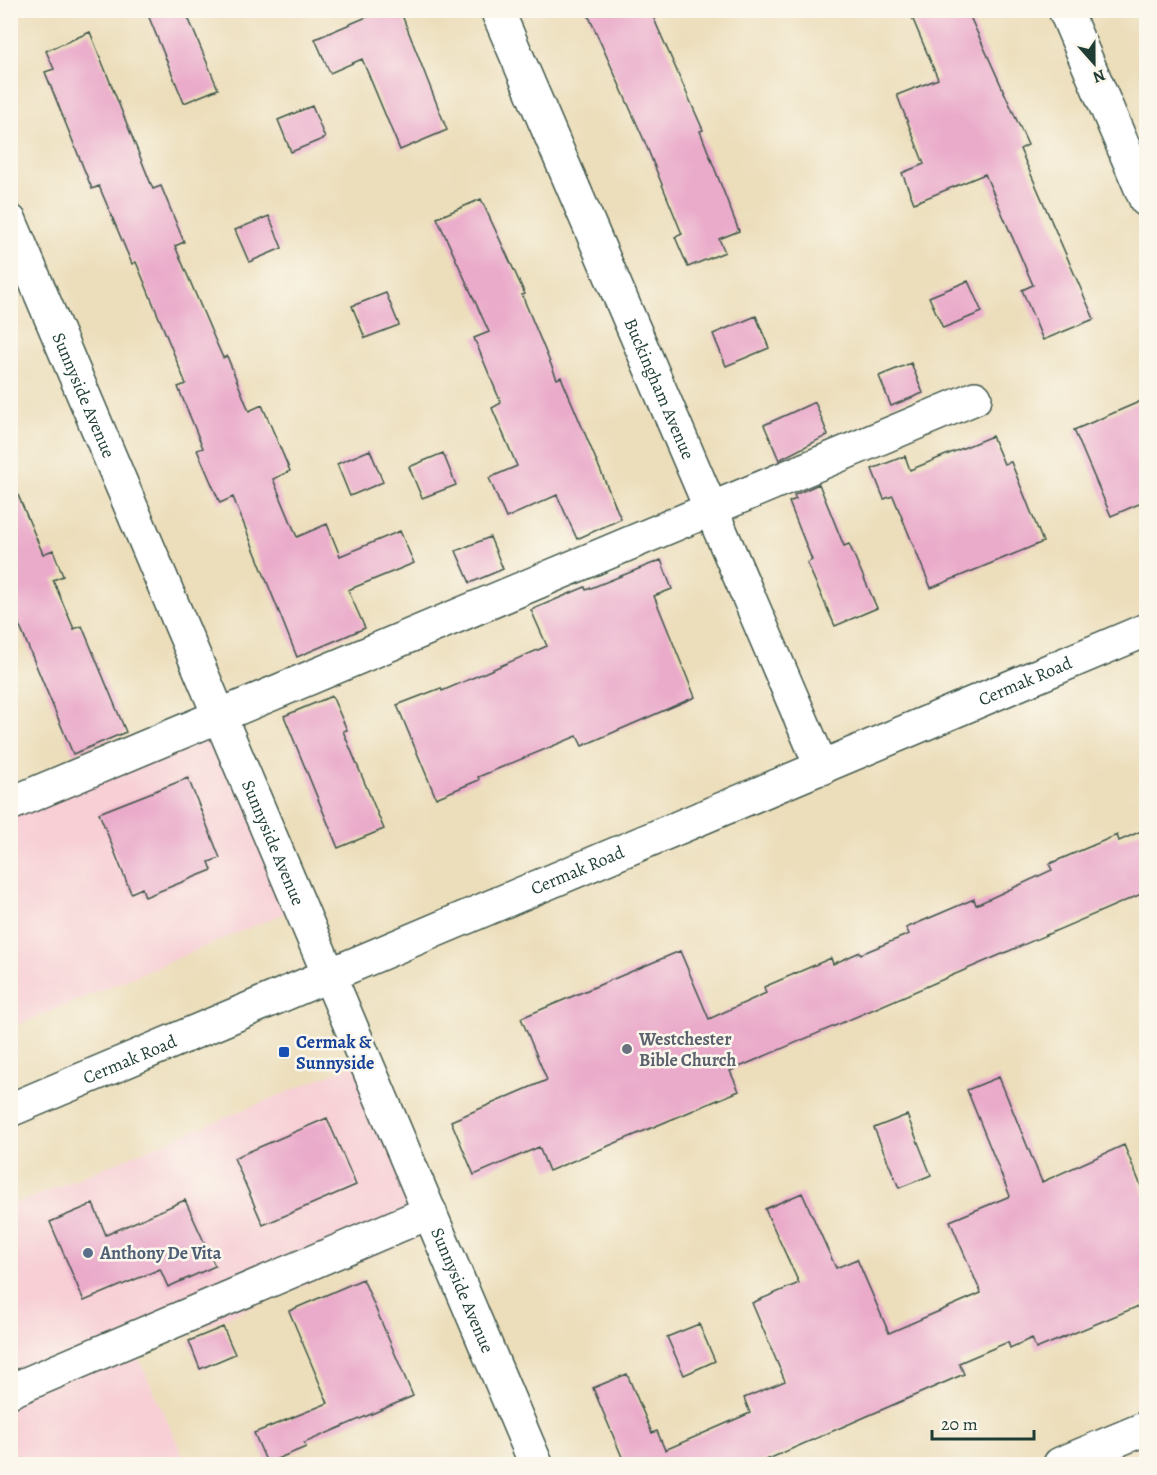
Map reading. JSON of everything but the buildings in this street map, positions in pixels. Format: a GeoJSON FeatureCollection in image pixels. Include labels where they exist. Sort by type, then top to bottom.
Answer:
{"type":"FeatureCollection","features":[{"type":"Feature","properties":{"kind":"street","name":"Buckingham Avenue"},"geometry":{"type":"LineString","coordinates":[[497,10],[822,768]]}},
{"type":"Feature","properties":{"kind":"street"},"geometry":{"type":"LineString","coordinates":[[1065,10],[1146,200]]}},
{"type":"Feature","properties":{"kind":"street","name":"Sunnyside Avenue"},"geometry":{"type":"LineString","coordinates":[[10,221],[536,1464]]}},
{"type":"Feature","properties":{"kind":"street"},"geometry":{"type":"LineString","coordinates":[[10,804],[975,398]]}},
{"type":"Feature","properties":{"kind":"street","name":"Cermak Road"},"geometry":{"type":"LineString","coordinates":[[10,1110],[1146,630]]}},
{"type":"Feature","properties":{"kind":"street"},"geometry":{"type":"LineString","coordinates":[[10,1391],[430,1212]]}},
{"type":"Feature","properties":{"kind":"street"},"geometry":{"type":"LineString","coordinates":[[1060,1464],[1098,1457],[1146,1428]]}},
{"type":"Feature","properties":{"kind":"shaded area"},"geometry":{"type":"Polygon","coordinates":[[[220,728],[297,908],[11,1028],[11,814],[220,728]]]}},
{"type":"Feature","properties":{"kind":"shaded area"},"geometry":{"type":"Polygon","coordinates":[[[355,1064],[428,1233],[137,1355],[187,1464],[11,1464],[11,1206],[355,1064]]]}},
{"type":"Feature","properties":{"kind":"place","name":"Westchester Bible Church"},"geometry":{"type":"Point","coordinates":[627,1049]}},
{"type":"Feature","properties":{"kind":"place","name":"Cermak & Sunnyside"},"geometry":{"type":"Point","coordinates":[284,1052]}},
{"type":"Feature","properties":{"kind":"place","name":"Anthony De Vita"},"geometry":{"type":"Point","coordinates":[88,1253]}}]}
